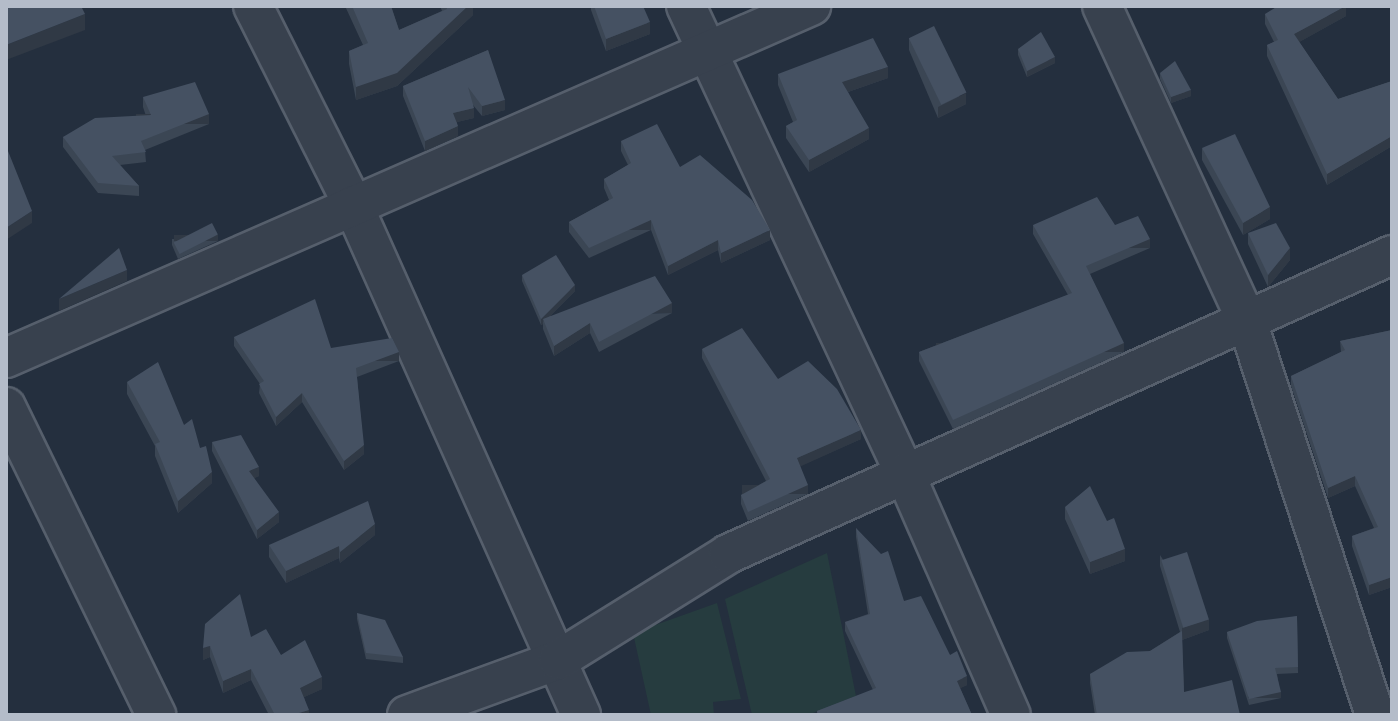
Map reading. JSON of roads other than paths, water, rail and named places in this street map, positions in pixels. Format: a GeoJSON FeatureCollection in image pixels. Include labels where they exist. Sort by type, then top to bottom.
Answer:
{"type":"FeatureCollection","features":[{"type":"Feature","properties":{"kind":"street"},"geometry":{"type":"LineString","coordinates":[[253,6],[353,205],[581,715]]}},
{"type":"Feature","properties":{"kind":"street"},"geometry":{"type":"LineString","coordinates":[[686,6],[905,474],[1011,715]]}},
{"type":"Feature","properties":{"kind":"street"},"geometry":{"type":"LineString","coordinates":[[6,358],[811,6]]}},
{"type":"Feature","properties":{"kind":"street"},"geometry":{"type":"LineString","coordinates":[[1102,6],[1247,321],[1375,715]]}},
{"type":"Feature","properties":{"kind":"street"},"geometry":{"type":"LineString","coordinates":[[407,715],[558,660],[728,554],[1392,255]]}},
{"type":"Feature","properties":{"kind":"street"},"geometry":{"type":"LineString","coordinates":[[6,407],[156,715]]}}]}
